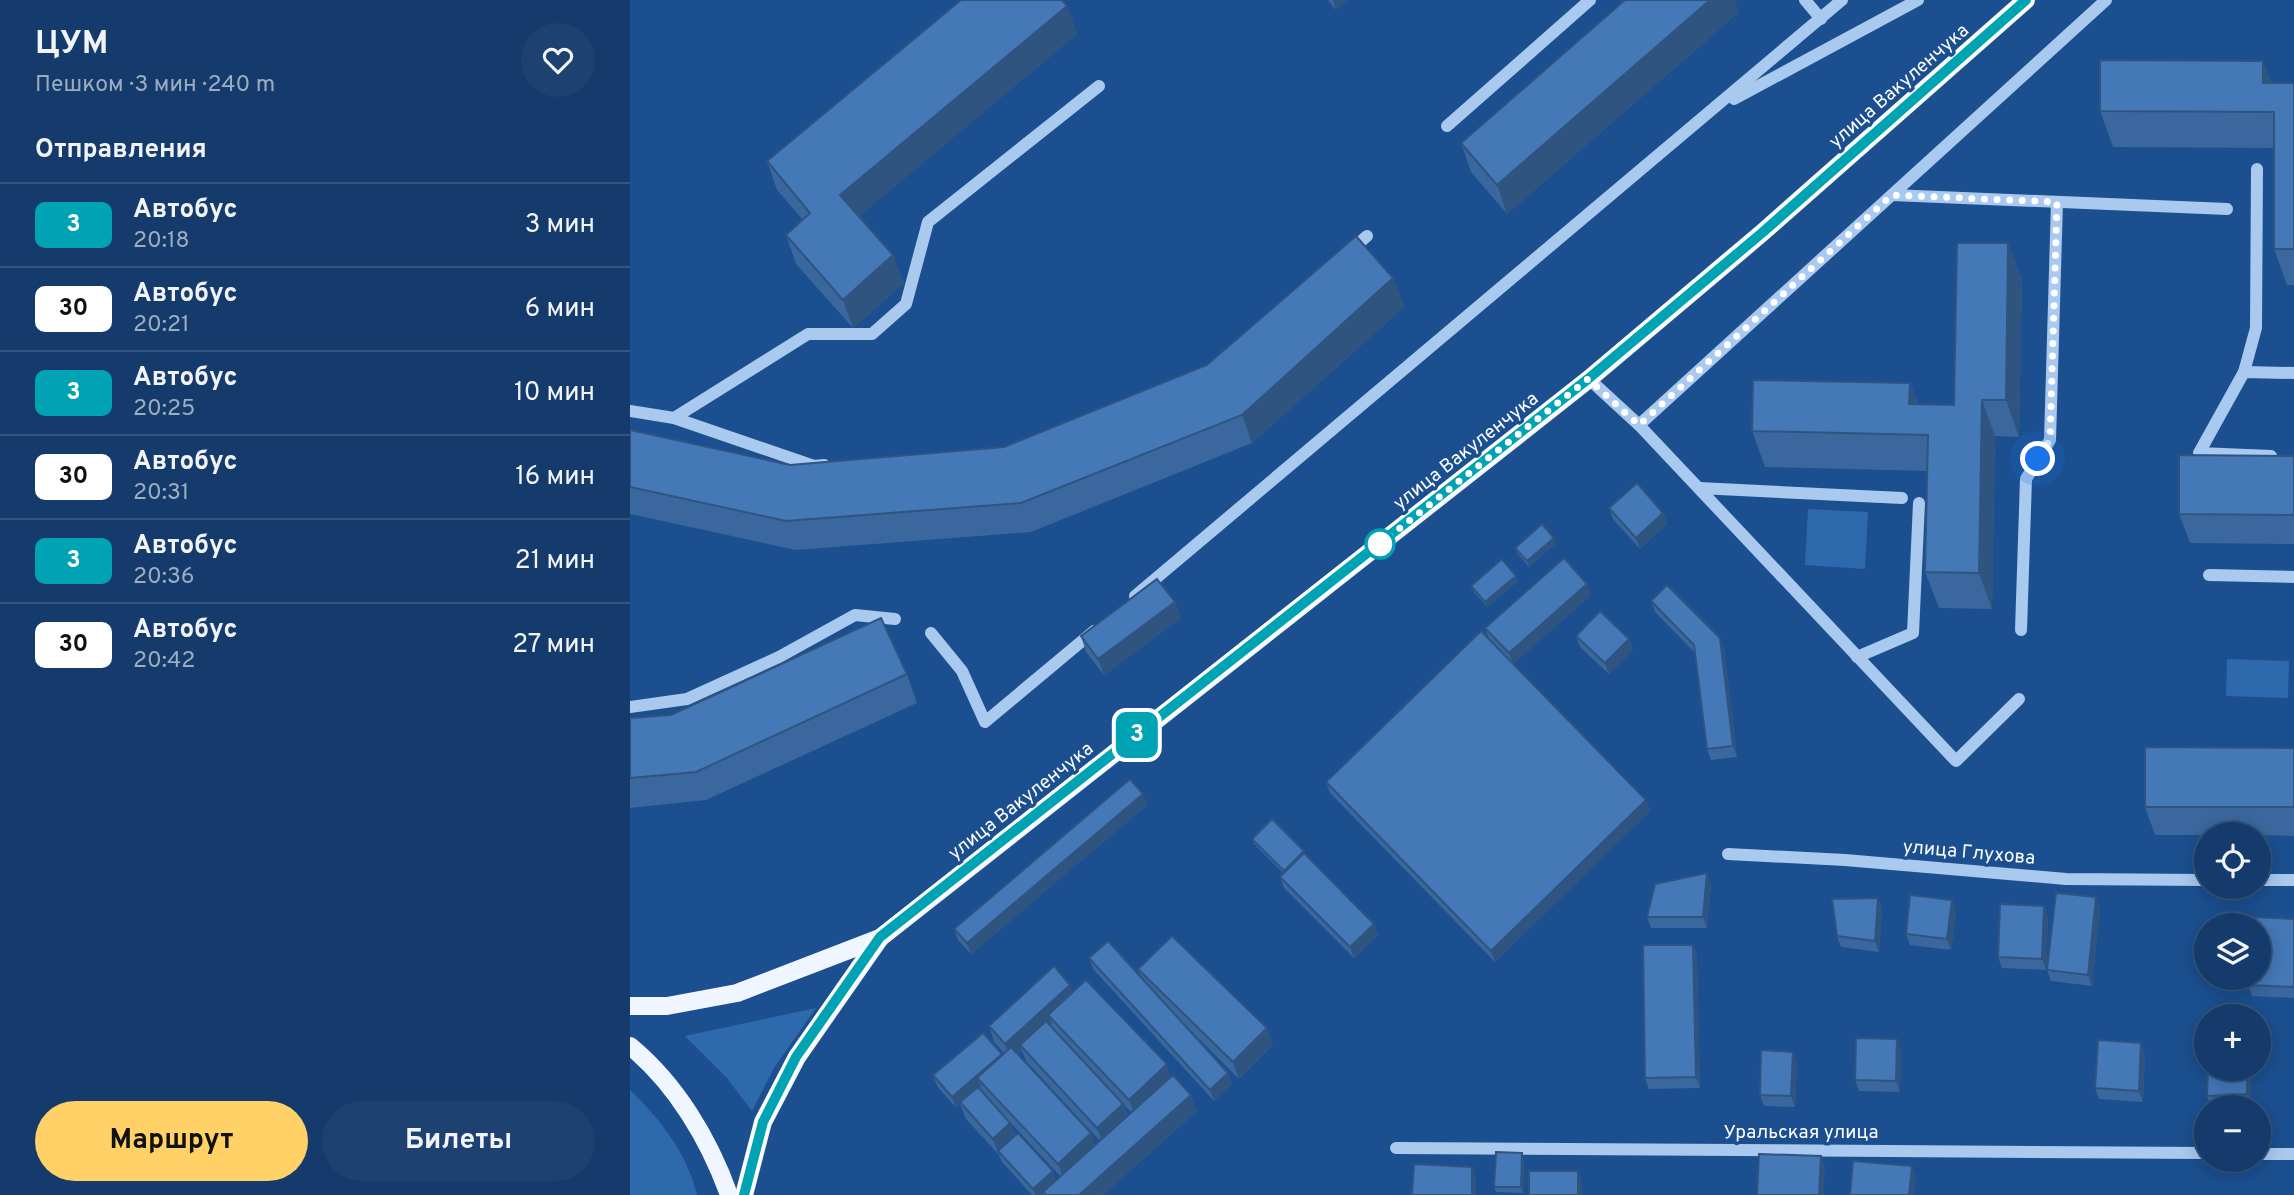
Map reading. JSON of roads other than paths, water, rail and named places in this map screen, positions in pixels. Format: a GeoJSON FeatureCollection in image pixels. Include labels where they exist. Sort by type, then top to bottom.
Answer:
{"type":"FeatureCollection","features":[{"type":"Feature","properties":{"kind":"main road","name":"улица Вакуленчука"},"geometry":{"type":"LineString","coordinates":[[744,1195],[763,1122],[796,1057],[880,937],[1588,379],[1763,232],[2026,0]]}},
{"type":"Feature","properties":{"kind":"main road","name":"улица Вакуленчука"},"geometry":{"type":"LineString","coordinates":[[630,1006],[667,1006],[737,993],[880,937]]}},
{"type":"Feature","properties":{"kind":"main road"},"geometry":{"type":"LineString","coordinates":[[630,1046],[643,1057],[693,1118],[719,1167],[729,1195]]}},
{"type":"Feature","properties":{"kind":"street"},"geometry":{"type":"LineString","coordinates":[[1447,126],[1590,0]]}},
{"type":"Feature","properties":{"kind":"street"},"geometry":{"type":"LineString","coordinates":[[1805,0],[1821,19]]}},
{"type":"Feature","properties":{"kind":"street"},"geometry":{"type":"LineString","coordinates":[[1121,608],[1842,0]]}},
{"type":"Feature","properties":{"kind":"street"},"geometry":{"type":"LineString","coordinates":[[1708,114],[1919,0]]}},
{"type":"Feature","properties":{"kind":"street"},"geometry":{"type":"LineString","coordinates":[[1639,425],[2106,0]]}},
{"type":"Feature","properties":{"kind":"street"},"geometry":{"type":"LineString","coordinates":[[674,418],[808,334],[872,334],[906,304],[928,222],[1098,86]]}},
{"type":"Feature","properties":{"kind":"street"},"geometry":{"type":"LineString","coordinates":[[2258,169],[2256,328],[2244,372],[2199,453],[2271,456]]}},
{"type":"Feature","properties":{"kind":"street"},"geometry":{"type":"LineString","coordinates":[[1892,195],[2227,209]]}},
{"type":"Feature","properties":{"kind":"street"},"geometry":{"type":"LineString","coordinates":[[2021,631],[2026,479],[2050,440],[2057,202]]}},
{"type":"Feature","properties":{"kind":"street"},"geometry":{"type":"LineString","coordinates":[[1336,262],[1367,236]]}},
{"type":"Feature","properties":{"kind":"street"},"geometry":{"type":"LineString","coordinates":[[2244,372],[2294,373]]}},
{"type":"Feature","properties":{"kind":"street"},"geometry":{"type":"LineString","coordinates":[[1588,379],[1639,425],[1956,761],[2019,699]]}},
{"type":"Feature","properties":{"kind":"street"},"geometry":{"type":"LineString","coordinates":[[630,411],[674,418],[814,466],[842,464]]}},
{"type":"Feature","properties":{"kind":"street"},"geometry":{"type":"LineString","coordinates":[[1699,488],[1902,498]]}},
{"type":"Feature","properties":{"kind":"street"},"geometry":{"type":"LineString","coordinates":[[1857,657],[1913,633],[1919,503]]}},
{"type":"Feature","properties":{"kind":"street"},"geometry":{"type":"LineString","coordinates":[[2209,575],[2294,577]]}},
{"type":"Feature","properties":{"kind":"street"},"geometry":{"type":"LineString","coordinates":[[630,707],[687,699],[779,657],[855,615],[895,619]]}},
{"type":"Feature","properties":{"kind":"street"},"geometry":{"type":"LineString","coordinates":[[931,632],[962,671],[985,722],[1101,625]]}},
{"type":"Feature","properties":{"kind":"street","name":"улица Глухова"},"geometry":{"type":"LineString","coordinates":[[1728,854],[1845,860],[2066,879],[2194,880]]}},
{"type":"Feature","properties":{"kind":"street"},"geometry":{"type":"LineString","coordinates":[[2271,880],[2294,880]]}},
{"type":"Feature","properties":{"kind":"street","name":"Уральская улица"},"geometry":{"type":"LineString","coordinates":[[1396,1148],[2194,1153]]}},
{"type":"Feature","properties":{"kind":"street"},"geometry":{"type":"LineString","coordinates":[[2271,1154],[2294,1154]]}}]}
